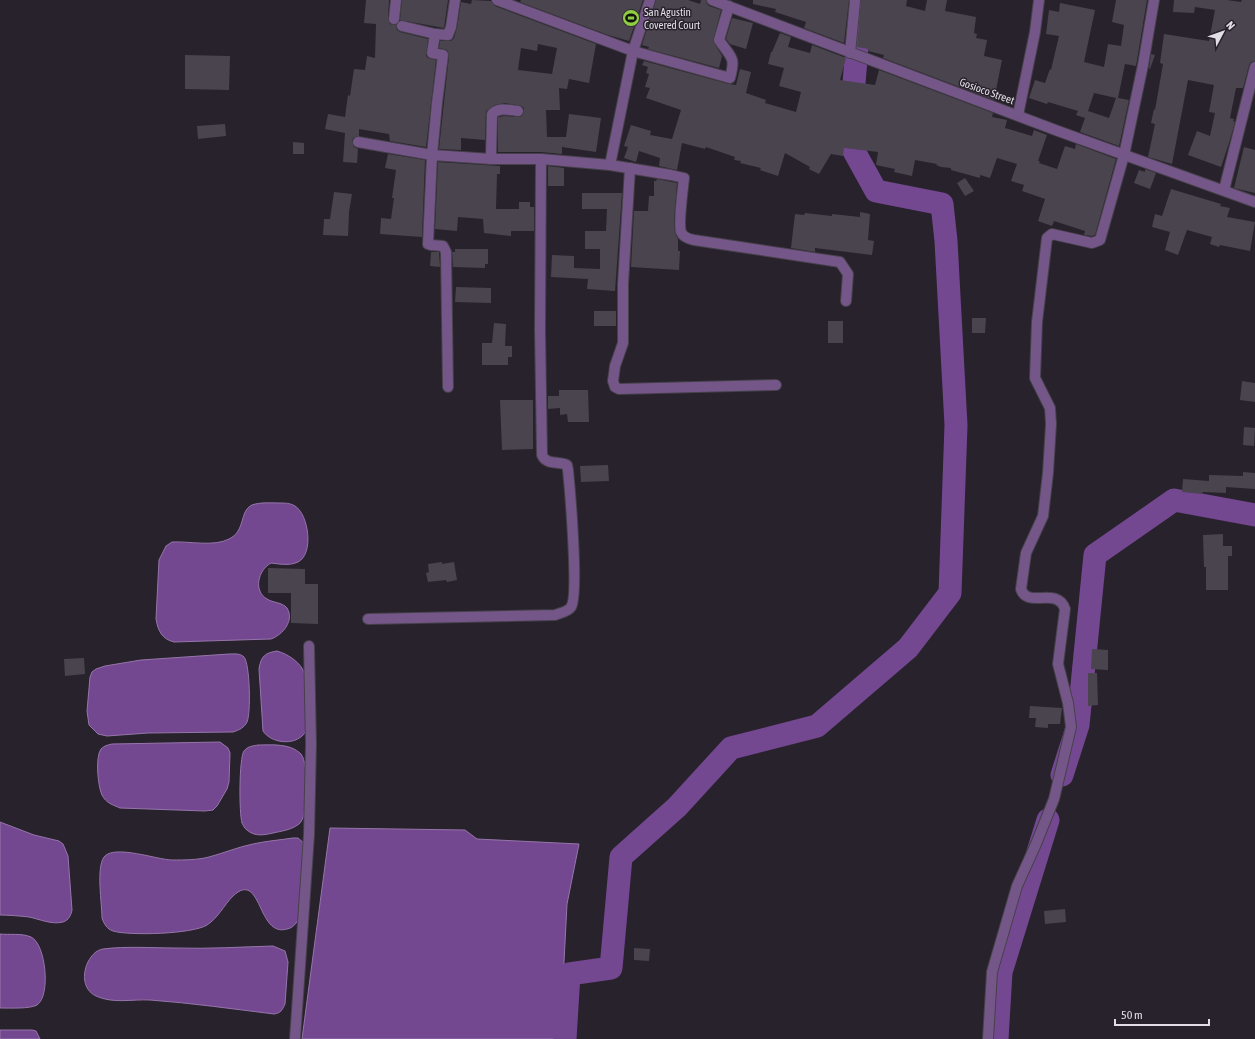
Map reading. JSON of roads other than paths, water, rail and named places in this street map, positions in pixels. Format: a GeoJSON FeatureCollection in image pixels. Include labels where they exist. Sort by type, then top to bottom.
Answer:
{"type":"FeatureCollection","features":[{"type":"Feature","properties":{"kind":"street"},"geometry":{"type":"LineString","coordinates":[[396,0],[398,22],[435,34],[448,35],[451,27],[455,0]]}},
{"type":"Feature","properties":{"kind":"street"},"geometry":{"type":"LineString","coordinates":[[497,0],[633,52],[730,78],[734,65],[733,60],[719,40],[729,6]]}},
{"type":"Feature","properties":{"kind":"street"},"geometry":{"type":"LineString","coordinates":[[610,164],[633,52],[650,0]]}},
{"type":"Feature","properties":{"kind":"street","name":"Gosioco Street"},"geometry":{"type":"LineString","coordinates":[[712,0],[1124,155],[1255,202]]}},
{"type":"Feature","properties":{"kind":"street"},"geometry":{"type":"LineString","coordinates":[[854,54],[855,0]]}},
{"type":"Feature","properties":{"kind":"street"},"geometry":{"type":"LineString","coordinates":[[1018,115],[1035,32],[1039,0]]}},
{"type":"Feature","properties":{"kind":"street"},"geometry":{"type":"LineString","coordinates":[[988,1039],[992,972],[1017,886],[1054,799],[1071,726],[1068,703],[1058,664],[1065,609],[1062,602],[1058,599],[1028,597],[1022,593],[1021,589],[1026,553],[1043,516],[1048,473],[1051,424],[1050,408],[1035,378],[1036,322],[1047,238],[1052,234],[1092,243],[1100,240],[1124,155],[1143,65],[1154,0]]}},
{"type":"Feature","properties":{"kind":"street"},"geometry":{"type":"LineString","coordinates":[[435,34],[432,53],[443,55],[432,155],[428,244],[443,246],[446,252],[448,387]]}},
{"type":"Feature","properties":{"kind":"street"},"geometry":{"type":"LineString","coordinates":[[1224,190],[1255,67]]}},
{"type":"Feature","properties":{"kind":"street"},"geometry":{"type":"LineString","coordinates":[[491,159],[492,114],[501,110],[518,111]]}},
{"type":"Feature","properties":{"kind":"street"},"geometry":{"type":"LineString","coordinates":[[358,142],[432,155],[491,159],[541,159],[610,164],[684,178],[680,223],[681,232],[689,239],[840,262],[848,274],[846,301]]}},
{"type":"Feature","properties":{"kind":"street"},"geometry":{"type":"LineString","coordinates":[[368,619],[554,615],[565,612],[571,607],[574,595],[574,569],[568,470],[567,465],[563,463],[549,462],[544,459],[542,455],[540,338],[541,159]]}},
{"type":"Feature","properties":{"kind":"street"},"geometry":{"type":"LineString","coordinates":[[630,168],[623,284],[623,343],[615,366],[613,381],[615,387],[619,389],[776,385]]}},
{"type":"Feature","properties":{"kind":"street"},"geometry":{"type":"LineString","coordinates":[[295,1039],[309,835],[311,744],[309,646]]}},
{"type":"Feature","properties":{"kind":"waterway"},"geometry":{"type":"LineString","coordinates":[[565,1039],[569,974],[611,968],[621,857],[677,807],[731,748],[817,726],[908,648],[950,593],[956,425],[946,241],[942,204],[876,191],[849,142],[861,0]]}},
{"type":"Feature","properties":{"kind":"waterway"},"geometry":{"type":"LineString","coordinates":[[1062,775],[1078,725],[1095,555],[1174,500],[1255,515]]}},
{"type":"Feature","properties":{"kind":"waterway"},"geometry":{"type":"LineString","coordinates":[[997,1039],[1001,972],[1048,820]]}},
{"type":"Feature","properties":{"kind":"place","name":"San Agustin Covered Court"},"geometry":{"type":"Point","coordinates":[631,18]}}]}
